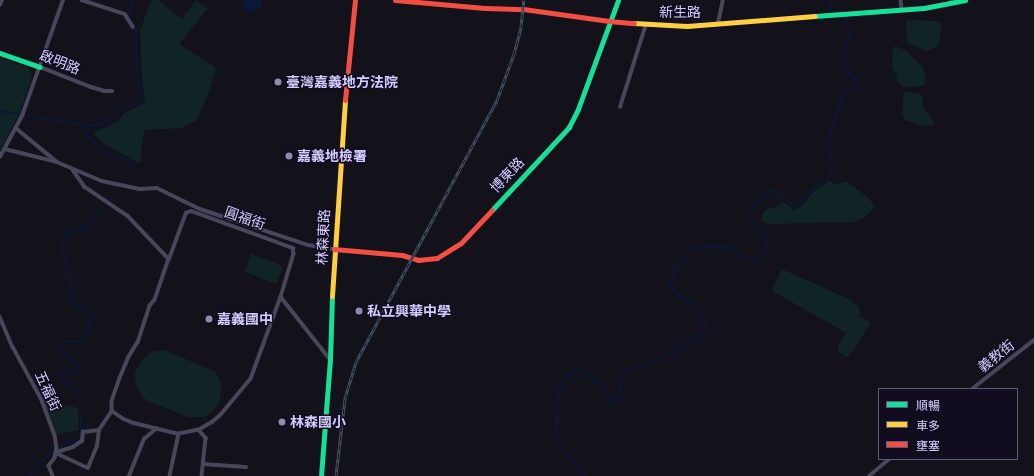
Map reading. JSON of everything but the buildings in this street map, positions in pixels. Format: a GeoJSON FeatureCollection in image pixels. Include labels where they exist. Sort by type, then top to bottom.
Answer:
{"type":"FeatureCollection","features":[{"type":"Feature","properties":{"kind":"street"},"geometry":{"type":"LineString","coordinates":[[0,5],[2,0]]}},
{"type":"Feature","properties":{"kind":"street"},"geometry":{"type":"LineString","coordinates":[[0,158],[16,128],[40,67],[63,0]]}},
{"type":"Feature","properties":{"kind":"street"},"geometry":{"type":"LineString","coordinates":[[82,0],[125,14],[133,27]]}},
{"type":"Feature","properties":{"kind":"street","name":"林森東路"},"geometry":{"type":"LineString","coordinates":[[321,476],[330,360],[334,249],[342,127],[354,0]]}},
{"type":"Feature","properties":{"kind":"street","name":"新生路"},"geometry":{"type":"LineString","coordinates":[[395,0],[485,8],[523,9],[609,21],[687,26],[924,8],[965,0]]}},
{"type":"Feature","properties":{"kind":"street","name":"博東路"},"geometry":{"type":"LineString","coordinates":[[334,249],[402,255],[418,260],[437,258],[460,243],[569,127],[588,84],[609,21],[618,0]]}},
{"type":"Feature","properties":{"kind":"street"},"geometry":{"type":"LineString","coordinates":[[718,23],[723,0]]}},
{"type":"Feature","properties":{"kind":"street"},"geometry":{"type":"LineString","coordinates":[[901,0],[902,9]]}},
{"type":"Feature","properties":{"kind":"street"},"geometry":{"type":"LineString","coordinates":[[620,107],[646,24]]}},
{"type":"Feature","properties":{"kind":"street","name":"啟明路"},"geometry":{"type":"LineString","coordinates":[[0,53],[91,87],[104,91],[112,91]]}},
{"type":"Feature","properties":{"kind":"street","name":"圓福街"},"geometry":{"type":"LineString","coordinates":[[16,128],[56,162]]}},
{"type":"Feature","properties":{"kind":"street","name":"圓福街"},"geometry":{"type":"LineString","coordinates":[[5,149],[56,162],[102,181],[139,189],[157,188],[200,209],[308,245],[334,249]]}},
{"type":"Feature","properties":{"kind":"street","name":"圓福街"},"geometry":{"type":"LineString","coordinates":[[73,170],[85,187],[128,216],[169,259],[186,213],[191,211],[293,248],[294,254],[281,297]]}},
{"type":"Feature","properties":{"kind":"street"},"geometry":{"type":"LineString","coordinates":[[57,453],[88,468],[97,446],[99,430],[112,411],[112,401],[120,378],[128,357],[138,342],[150,306],[155,300],[169,259]]}},
{"type":"Feature","properties":{"kind":"street"},"geometry":{"type":"LineString","coordinates":[[112,411],[124,419],[156,429],[179,434],[199,430],[221,415],[250,379],[281,297]]}},
{"type":"Feature","properties":{"kind":"street"},"geometry":{"type":"LineString","coordinates":[[281,297],[330,360]]}},
{"type":"Feature","properties":{"kind":"street","name":"五福街"},"geometry":{"type":"LineString","coordinates":[[0,317],[42,400],[56,435],[57,453],[48,466],[53,476]]}},
{"type":"Feature","properties":{"kind":"street","name":"義教街"},"geometry":{"type":"LineString","coordinates":[[973,388],[1034,340]]}},
{"type":"Feature","properties":{"kind":"street"},"geometry":{"type":"LineString","coordinates":[[129,476],[144,439],[156,429]]}},
{"type":"Feature","properties":{"kind":"street"},"geometry":{"type":"LineString","coordinates":[[57,453],[73,447],[82,441],[83,432],[99,430]]}},
{"type":"Feature","properties":{"kind":"street"},"geometry":{"type":"LineString","coordinates":[[199,430],[206,438],[202,476]]}},
{"type":"Feature","properties":{"kind":"street"},"geometry":{"type":"LineString","coordinates":[[170,476],[179,434]]}},
{"type":"Feature","properties":{"kind":"street"},"geometry":{"type":"LineString","coordinates":[[869,476],[888,460]]}},
{"type":"Feature","properties":{"kind":"street"},"geometry":{"type":"LineString","coordinates":[[204,464],[246,467]]}},
{"type":"Feature","properties":{"kind":"green space"},"geometry":{"type":"Polygon","coordinates":[[[151,0],[158,0],[182,19],[196,0],[208,8],[179,44],[216,68],[208,94],[197,120],[181,128],[144,130],[140,164],[103,143],[93,133],[118,122],[123,114],[145,103],[142,80],[140,31],[151,0]]]}},
{"type":"Feature","properties":{"kind":"green space"},"geometry":{"type":"Polygon","coordinates":[[[909,20],[938,21],[942,26],[938,46],[926,51],[907,43],[906,22],[909,20]]]}},
{"type":"Feature","properties":{"kind":"green space"},"geometry":{"type":"Polygon","coordinates":[[[895,46],[905,50],[923,68],[925,75],[924,85],[916,87],[903,87],[897,81],[897,77],[892,68],[893,49],[895,46]]]}},
{"type":"Feature","properties":{"kind":"green space"},"geometry":{"type":"Polygon","coordinates":[[[0,58],[27,67],[32,76],[20,112],[0,151],[0,58]]]}},
{"type":"Feature","properties":{"kind":"green space"},"geometry":{"type":"Polygon","coordinates":[[[904,91],[922,95],[922,105],[933,120],[933,125],[923,126],[905,120],[902,112],[904,91]]]}},
{"type":"Feature","properties":{"kind":"green space"},"geometry":{"type":"Polygon","coordinates":[[[829,181],[836,185],[846,181],[870,199],[874,208],[865,217],[854,222],[772,224],[763,222],[762,215],[765,210],[778,206],[782,203],[786,203],[794,210],[802,206],[813,192],[829,181]]]}},
{"type":"Feature","properties":{"kind":"green space"},"geometry":{"type":"Polygon","coordinates":[[[251,254],[283,266],[277,284],[245,272],[251,254]]]}},
{"type":"Feature","properties":{"kind":"green space"},"geometry":{"type":"Polygon","coordinates":[[[782,269],[851,300],[860,309],[859,317],[869,321],[870,324],[856,347],[847,357],[838,351],[838,346],[846,333],[774,292],[772,289],[782,269]]]}},
{"type":"Feature","properties":{"kind":"green space"},"geometry":{"type":"Polygon","coordinates":[[[164,350],[214,371],[218,376],[222,388],[219,403],[209,415],[203,417],[188,417],[147,401],[139,392],[135,380],[135,373],[140,363],[152,352],[164,350]]]}},
{"type":"Feature","properties":{"kind":"green space"},"geometry":{"type":"Polygon","coordinates":[[[42,400],[78,408],[79,430],[55,435],[42,400]]]}},
{"type":"Feature","properties":{"kind":"water"},"geometry":{"type":"Polygon","coordinates":[[[244,0],[262,0],[262,6],[254,13],[246,11],[242,5],[244,0]]]}},
{"type":"Feature","properties":{"kind":"waterway"},"geometry":{"type":"LineString","coordinates":[[0,111],[83,125],[101,125],[112,119],[123,107],[134,106],[139,101],[140,93],[136,64],[136,28],[128,16],[134,0]]}},
{"type":"Feature","properties":{"kind":"waterway"},"geometry":{"type":"LineString","coordinates":[[831,0],[831,9],[837,13]]}},
{"type":"Feature","properties":{"kind":"waterway"},"geometry":{"type":"LineString","coordinates":[[584,476],[577,465],[559,444],[556,431],[559,392],[562,383],[569,375],[579,370],[599,384],[613,403],[619,396],[623,372],[659,360],[679,350],[705,332],[705,324],[694,304],[677,295],[671,287],[676,268],[692,250],[704,247],[728,247],[744,258],[754,260],[762,255],[766,247],[766,239],[749,216],[754,206],[766,192],[772,190],[795,206],[801,204],[811,191],[830,177],[832,169],[828,142],[843,93],[858,82],[844,68],[842,56],[850,37],[847,19],[842,16]]}},
{"type":"Feature","properties":{"kind":"waterway"},"geometry":{"type":"LineString","coordinates":[[83,125],[89,136],[99,147],[113,156],[131,160],[129,172]]}},
{"type":"Feature","properties":{"kind":"waterway"},"geometry":{"type":"LineString","coordinates":[[61,446],[65,443],[77,442],[81,436],[81,426],[80,394],[66,384],[62,377],[65,371],[76,373],[80,371],[80,366],[62,353],[60,345],[63,341],[82,341],[88,330],[92,316],[87,309],[75,306],[69,299],[73,291],[62,248],[67,233],[87,227],[93,216],[113,197]]}},
{"type":"Feature","properties":{"kind":"waterway"},"geometry":{"type":"LineString","coordinates":[[30,476],[38,465],[54,450]]}},
{"type":"Feature","properties":{"kind":"railway"},"geometry":{"type":"LineString","coordinates":[[336,476],[345,398],[356,362],[497,100],[514,54],[521,27],[524,0]]}},
{"type":"Feature","properties":{"kind":"traffic: fast"},"geometry":{"type":"LineString","coordinates":[[492,210],[569,127],[578,109],[618,0]]}},
{"type":"Feature","properties":{"kind":"traffic: fast"},"geometry":{"type":"LineString","coordinates":[[815,16],[924,8],[965,0]]}},
{"type":"Feature","properties":{"kind":"traffic: fast"},"geometry":{"type":"LineString","coordinates":[[0,53],[40,67]]}},
{"type":"Feature","properties":{"kind":"traffic: fast"},"geometry":{"type":"LineString","coordinates":[[321,476],[330,360],[332,296]]}},
{"type":"Feature","properties":{"kind":"traffic: slow"},"geometry":{"type":"LineString","coordinates":[[634,23],[687,26],[815,16]]}},
{"type":"Feature","properties":{"kind":"traffic: slow"},"geometry":{"type":"LineString","coordinates":[[332,296],[345,100]]}},
{"type":"Feature","properties":{"kind":"traffic: jam"},"geometry":{"type":"LineString","coordinates":[[345,100],[355,0]]}},
{"type":"Feature","properties":{"kind":"traffic: jam"},"geometry":{"type":"LineString","coordinates":[[395,0],[485,8],[523,9],[634,23]]}},
{"type":"Feature","properties":{"kind":"traffic: jam"},"geometry":{"type":"LineString","coordinates":[[334,249],[402,255],[418,260],[437,258],[461,243],[492,210]]}},
{"type":"Feature","properties":{"kind":"place","name":"臺灣嘉義地方法院"},"geometry":{"type":"Point","coordinates":[278,82]}},
{"type":"Feature","properties":{"kind":"place","name":"嘉義地檢署"},"geometry":{"type":"Point","coordinates":[289,156]}},
{"type":"Feature","properties":{"kind":"place","name":"私立興華中學"},"geometry":{"type":"Point","coordinates":[359,311]}},
{"type":"Feature","properties":{"kind":"place","name":"嘉義國中"},"geometry":{"type":"Point","coordinates":[209,319]}},
{"type":"Feature","properties":{"kind":"place","name":"林森國小"},"geometry":{"type":"Point","coordinates":[282,422]}}]}
